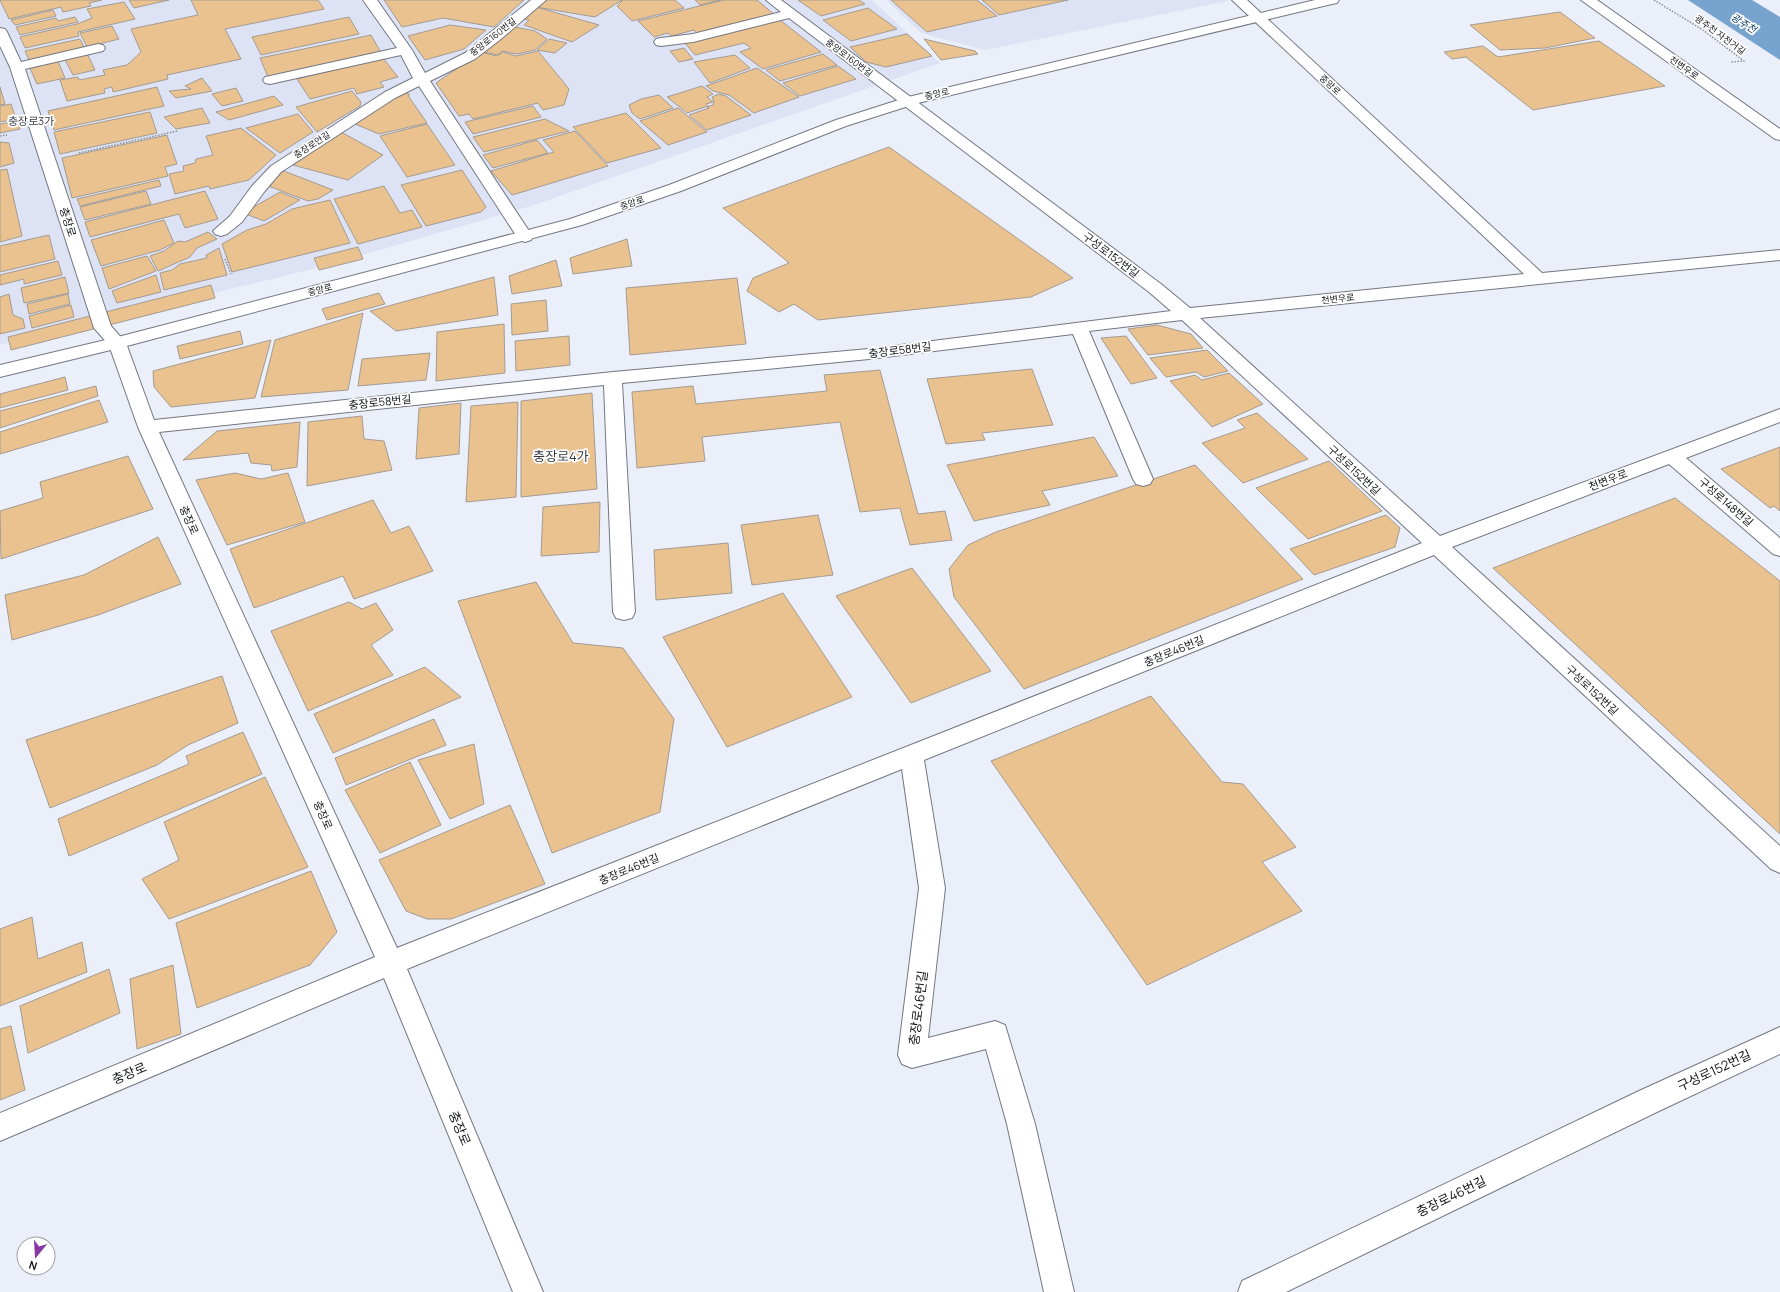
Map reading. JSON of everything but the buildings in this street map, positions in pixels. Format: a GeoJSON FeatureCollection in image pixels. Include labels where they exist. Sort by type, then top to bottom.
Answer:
{"type":"FeatureCollection","features":[{"type":"Feature","properties":{"kind":"street"},"geometry":{"type":"LineString","coordinates":[[370,0],[405,50],[421,79],[525,237]]}},
{"type":"Feature","properties":{"kind":"street","name":"중앙로160번길"},"geometry":{"type":"LineString","coordinates":[[421,79],[469,57],[539,0]]}},
{"type":"Feature","properties":{"kind":"street","name":"중앙로160번길"},"geometry":{"type":"LineString","coordinates":[[772,0],[907,102]]}},
{"type":"Feature","properties":{"kind":"street","name":"중앙로"},"geometry":{"type":"LineString","coordinates":[[1239,0],[1538,278]]}},
{"type":"Feature","properties":{"kind":"street","name":"중앙로"},"geometry":{"type":"LineString","coordinates":[[0,371],[117,343],[525,237],[576,222],[641,201],[841,123],[907,102],[1332,0]]}},
{"type":"Feature","properties":{"kind":"street","name":"천변우로"},"geometry":{"type":"LineString","coordinates":[[1588,0],[1780,136]]}},
{"type":"Feature","properties":{"kind":"street"},"geometry":{"type":"LineString","coordinates":[[661,42],[693,38],[791,14]]}},
{"type":"Feature","properties":{"kind":"street","name":"충장로"},"geometry":{"type":"LineString","coordinates":[[0,32],[17,67],[103,328],[117,343],[147,427],[391,963],[528,1292]]}},
{"type":"Feature","properties":{"kind":"street"},"geometry":{"type":"LineString","coordinates":[[17,67],[98,48]]}},
{"type":"Feature","properties":{"kind":"street"},"geometry":{"type":"LineString","coordinates":[[270,80],[405,50]]}},
{"type":"Feature","properties":{"kind":"street","name":"충장로안길"},"geometry":{"type":"LineString","coordinates":[[221,231],[236,219],[258,189],[276,169],[390,95],[421,79]]}},
{"type":"Feature","properties":{"kind":"street","name":"구성로152번길"},"geometry":{"type":"LineString","coordinates":[[907,102],[1155,288],[1186,314],[1435,546],[1780,862]]}},
{"type":"Feature","properties":{"kind":"street","name":"천변우로"},"geometry":{"type":"LineString","coordinates":[[1186,314],[1780,255]]}},
{"type":"Feature","properties":{"kind":"street","name":"충장로58번길"},"geometry":{"type":"LineString","coordinates":[[147,427],[613,378],[870,354],[1186,314]]}},
{"type":"Feature","properties":{"kind":"street"},"geometry":{"type":"LineString","coordinates":[[1079,328],[1143,479]]}},
{"type":"Feature","properties":{"kind":"street"},"geometry":{"type":"LineString","coordinates":[[613,378],[624,612]]}},
{"type":"Feature","properties":{"kind":"street","name":"천변우로"},"geometry":{"type":"LineString","coordinates":[[1435,546],[1780,414]]}},
{"type":"Feature","properties":{"kind":"street","name":"구성로148번길"},"geometry":{"type":"LineString","coordinates":[[1672,456],[1780,549]]}},
{"type":"Feature","properties":{"kind":"street","name":"충장로46번길"},"geometry":{"type":"LineString","coordinates":[[391,963],[1435,546]]}},
{"type":"Feature","properties":{"kind":"street","name":"충장로46번길"},"geometry":{"type":"LineString","coordinates":[[912,756],[932,888],[912,1055],[995,1034],[1021,1124],[1059,1292]]}},
{"type":"Feature","properties":{"kind":"street","name":"충장로"},"geometry":{"type":"LineString","coordinates":[[0,1127],[391,963]]}},
{"type":"Feature","properties":{"kind":"street","name":"구성로152번길"},"geometry":{"type":"LineString","coordinates":[[1649,1101],[1780,1040]]}},
{"type":"Feature","properties":{"kind":"street","name":"충장로46번길"},"geometry":{"type":"LineString","coordinates":[[1253,1292],[1649,1101]]}},
{"type":"Feature","properties":{"kind":"path","name":"광주천 자전거길"},"geometry":{"type":"LineString","coordinates":[[1654,0],[1703,30],[1744,61],[1727,63]]}},
{"type":"Feature","properties":{"kind":"path"},"geometry":{"type":"LineString","coordinates":[[47,160],[176,131]]}},
{"type":"Feature","properties":{"kind":"shaded area"},"geometry":{"type":"Polygon","coordinates":[[[0,0],[872,0],[940,63],[534,205],[325,266],[0,345],[0,0]]]}},
{"type":"Feature","properties":{"kind":"shaded area"},"geometry":{"type":"Polygon","coordinates":[[[886,0],[1228,1],[985,50],[921,33],[886,0]]]}},
{"type":"Feature","properties":{"kind":"water","name":"광주천"},"geometry":{"type":"Polygon","coordinates":[[[1688,0],[1752,0],[1780,17],[1780,60],[1688,0]]]}},
{"type":"Feature","properties":{"kind":"district","name":"충장로3가"},"geometry":{"type":"Point","coordinates":[31,121]}},
{"type":"Feature","properties":{"kind":"district","name":"충장로4가"},"geometry":{"type":"Point","coordinates":[561,456]}}]}
